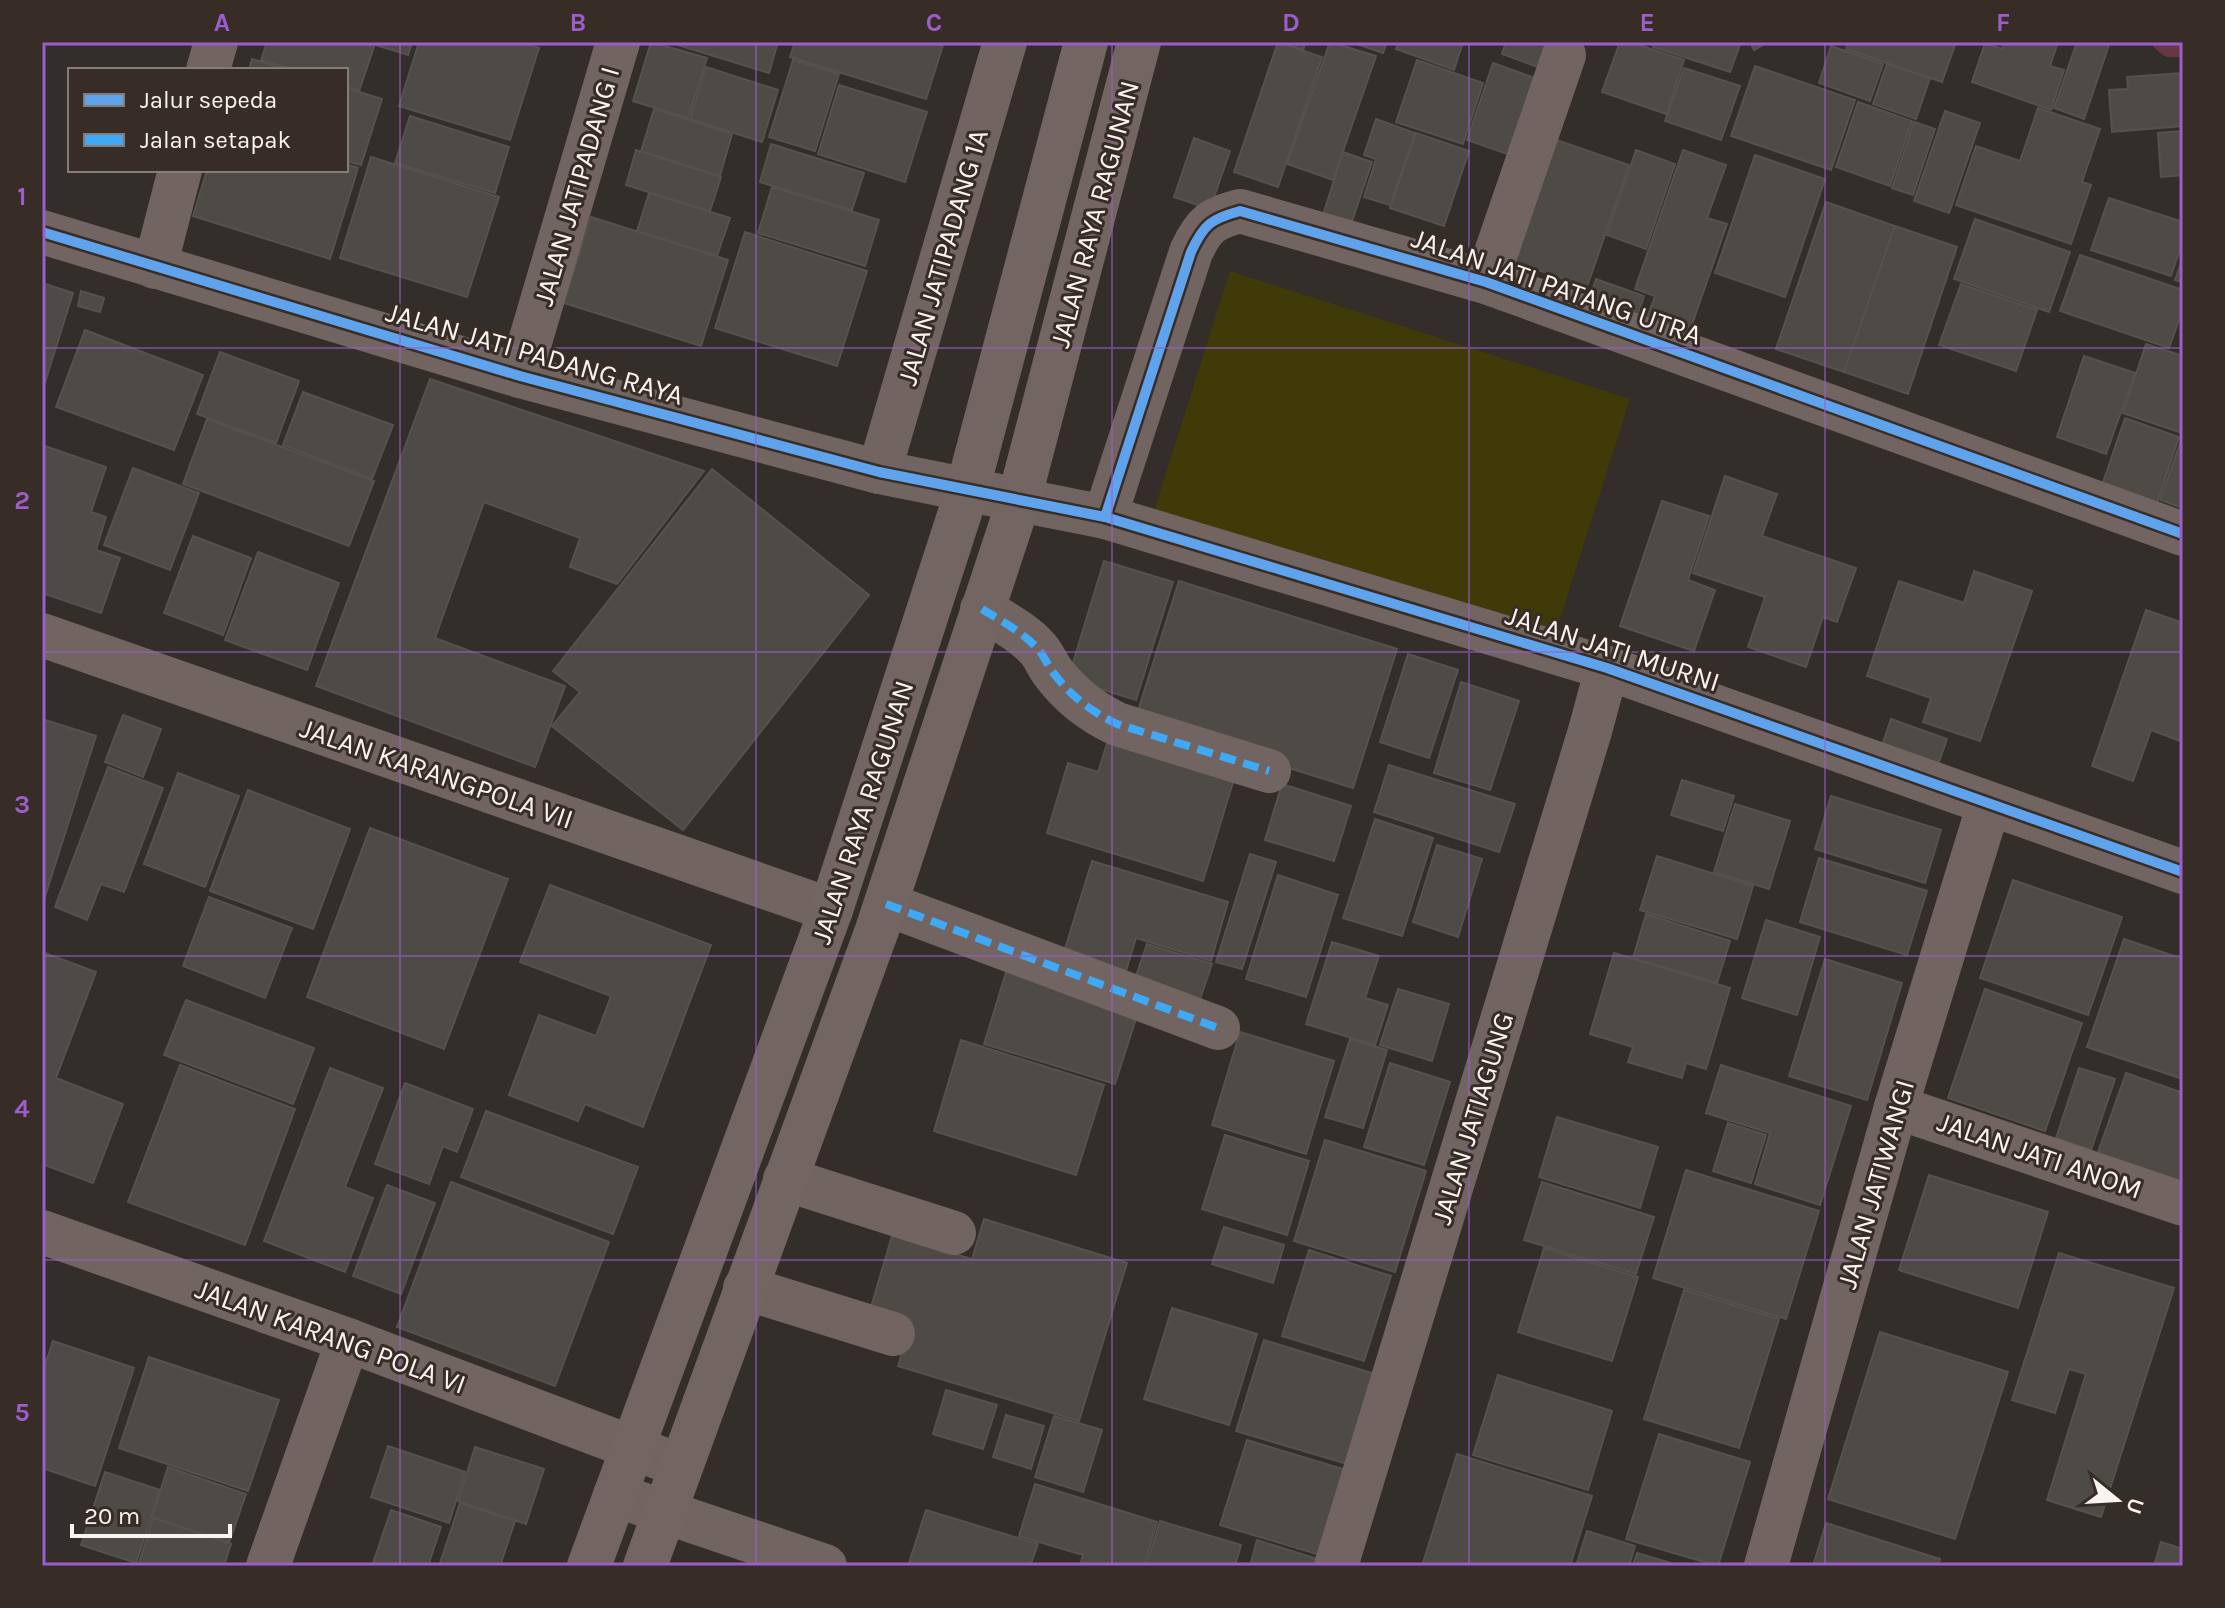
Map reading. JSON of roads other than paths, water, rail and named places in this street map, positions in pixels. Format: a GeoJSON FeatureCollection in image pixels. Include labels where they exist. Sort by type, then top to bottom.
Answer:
{"type":"FeatureCollection","features":[{"type":"Feature","properties":{"kind":"main road","name":"JALAN RAYA RAGUNAN"},"geometry":{"type":"LineString","coordinates":[[589,1566],[615,1495],[627,1444],[831,910],[967,491],[1086,42]]}},
{"type":"Feature","properties":{"kind":"main road","name":"JALAN RAYA RAGUNAN"},"geometry":{"type":"LineString","coordinates":[[645,1566],[886,904],[1019,500],[1139,42]]}},
{"type":"Feature","properties":{"kind":"street"},"geometry":{"type":"LineString","coordinates":[[209,68],[216,42]]}},
{"type":"Feature","properties":{"kind":"street","name":"JALAN JATIPADANG I"},"geometry":{"type":"LineString","coordinates":[[520,376],[618,42]]}},
{"type":"Feature","properties":{"kind":"street","name":"JALAN JATIPADANG 1A"},"geometry":{"type":"LineString","coordinates":[[879,472],[1005,42]]}},
{"type":"Feature","properties":{"kind":"street"},"geometry":{"type":"LineString","coordinates":[[1486,282],[1564,55]]}},
{"type":"Feature","properties":{"kind":"street"},"geometry":{"type":"LineString","coordinates":[[155,267],[179,172]]}},
{"type":"Feature","properties":{"kind":"street","name":"JALAN JATI PATANG UTRA"},"geometry":{"type":"LineString","coordinates":[[1105,517],[1191,252],[1201,231],[1216,217],[1240,211],[1486,282],[2183,534]]}},
{"type":"Feature","properties":{"kind":"street","name":"JALAN JATI PADANG RAYA"},"geometry":{"type":"LineString","coordinates":[[42,232],[520,376],[879,472],[1019,500]]}},
{"type":"Feature","properties":{"kind":"street","name":"JALAN JATI MURNI"},"geometry":{"type":"LineString","coordinates":[[1019,500],[1105,517],[1607,668],[2183,872]]}},
{"type":"Feature","properties":{"kind":"street"},"geometry":{"type":"LineString","coordinates":[[982,609],[1025,636],[1040,651],[1068,691],[1094,713],[1117,724],[1269,771]]}},
{"type":"Feature","properties":{"kind":"street","name":"JALAN KARANGPOLA VII"},"geometry":{"type":"LineString","coordinates":[[42,635],[831,910]]}},
{"type":"Feature","properties":{"kind":"street","name":"JALAN JATIAGUNG"},"geometry":{"type":"LineString","coordinates":[[1336,1566],[1607,668]]}},
{"type":"Feature","properties":{"kind":"street","name":"JALAN JATIWANGI"},"geometry":{"type":"LineString","coordinates":[[1766,1566],[1896,1107],[1989,804]]}},
{"type":"Feature","properties":{"kind":"street"},"geometry":{"type":"LineString","coordinates":[[886,904],[1218,1028]]}},
{"type":"Feature","properties":{"kind":"street","name":"JALAN JATI ANOM"},"geometry":{"type":"LineString","coordinates":[[1896,1107],[2183,1204]]}},
{"type":"Feature","properties":{"kind":"street"},"geometry":{"type":"LineString","coordinates":[[785,1179],[954,1233]]}},
{"type":"Feature","properties":{"kind":"street","name":"JALAN KARANG POLA VI"},"geometry":{"type":"LineString","coordinates":[[42,1232],[348,1340],[681,1466]]}},
{"type":"Feature","properties":{"kind":"street"},"geometry":{"type":"LineString","coordinates":[[745,1288],[893,1334]]}},
{"type":"Feature","properties":{"kind":"street"},"geometry":{"type":"LineString","coordinates":[[268,1566],[348,1340]]}},
{"type":"Feature","properties":{"kind":"street"},"geometry":{"type":"LineString","coordinates":[[615,1495],[807,1563]]}},
{"type":"Feature","properties":{"kind":"waterway"},"geometry":{"type":"LineString","coordinates":[[2160,42],[2168,49],[2183,49]]}}]}
